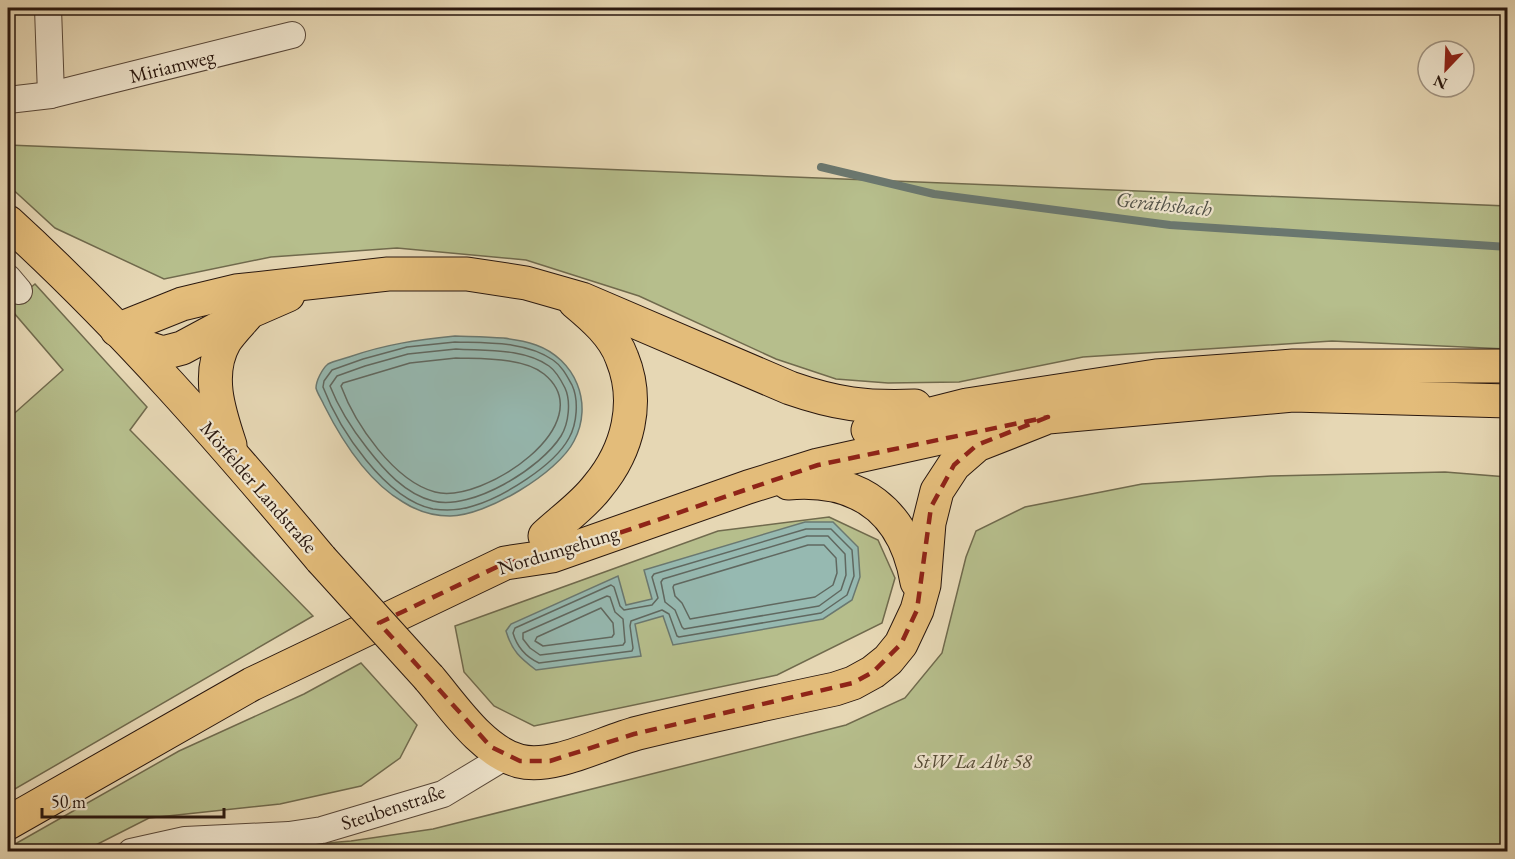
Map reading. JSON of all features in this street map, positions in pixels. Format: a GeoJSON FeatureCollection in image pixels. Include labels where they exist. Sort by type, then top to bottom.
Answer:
{"type":"FeatureCollection","features":[{"type":"Feature","properties":{"kind":"main road","name":"Mörfelder Landstraße"},"geometry":{"type":"LineString","coordinates":[[8,222],[117,330],[232,454],[321,559],[478,735],[506,756]]}},
{"type":"Feature","properties":{"kind":"main road"},"geometry":{"type":"LineString","coordinates":[[117,330],[182,304],[236,291],[388,274],[467,274],[496,277],[549,289],[611,310],[790,388],[821,398],[852,405],[881,407],[967,405]]}},
{"type":"Feature","properties":{"kind":"main road"},"geometry":{"type":"LineString","coordinates":[[117,330],[144,347],[163,353],[182,348],[249,312],[298,290],[345,278]]}},
{"type":"Feature","properties":{"kind":"main road"},"geometry":{"type":"LineString","coordinates":[[505,563],[545,536],[598,487],[619,456],[630,421],[630,389],[622,356],[606,331],[590,315],[573,301],[549,289]]}},
{"type":"Feature","properties":{"kind":"main road"},"geometry":{"type":"LineString","coordinates":[[232,454],[217,407],[216,371],[225,341],[249,312]]}},
{"type":"Feature","properties":{"kind":"main road"},"geometry":{"type":"LineString","coordinates":[[545,536],[738,467],[814,444],[967,405],[1156,376],[1293,366],[1508,366]]}},
{"type":"Feature","properties":{"kind":"main road"},"geometry":{"type":"LineString","coordinates":[[506,756],[520,761],[550,761],[634,734],[835,689],[854,683],[873,672],[888,660],[901,644],[917,610],[924,585],[932,507],[945,477],[954,465],[977,445],[1048,417],[1293,395],[1508,401]]}},
{"type":"Feature","properties":{"kind":"main road","name":"Nordumgehung"},"geometry":{"type":"LineString","coordinates":[[8,823],[252,684],[505,563],[552,556],[748,487],[829,462],[974,429],[1048,417]]}},
{"type":"Feature","properties":{"kind":"main road"},"geometry":{"type":"LineString","coordinates":[[748,487],[809,482],[831,484],[869,499],[897,526],[906,542],[913,559],[917,583],[917,610]]}},
{"type":"Feature","properties":{"kind":"street"},"geometry":{"type":"LineString","coordinates":[[48,8],[51,95]]}},
{"type":"Feature","properties":{"kind":"street","name":"Miriamweg"},"geometry":{"type":"LineString","coordinates":[[8,100],[51,95],[292,35]]}},
{"type":"Feature","properties":{"kind":"street","name":"Steubenstraße"},"geometry":{"type":"LineString","coordinates":[[131,852],[186,840],[289,835],[322,830],[443,794],[506,756]]}},
{"type":"Feature","properties":{"kind":"highlighted area"},"geometry":{"type":"Polygon","coordinates":[[[1048,417],[977,445],[954,465],[931,507],[917,610],[901,644],[873,672],[853,683],[634,734],[550,761],[520,761],[491,747],[379,623],[505,563],[552,556],[818,465],[1048,417]]]}},
{"type":"Feature","properties":{"kind":"green space"},"geometry":{"type":"Polygon","coordinates":[[[8,145],[1507,206],[1507,349],[1332,341],[1083,357],[959,382],[888,383],[836,379],[776,359],[639,296],[526,260],[397,248],[271,257],[164,279],[55,228],[8,185],[8,145]]]}},
{"type":"Feature","properties":{"kind":"green space"},"geometry":{"type":"Polygon","coordinates":[[[35,284],[147,407],[130,430],[313,616],[8,793],[8,419],[63,370],[8,306],[35,284]]]}},
{"type":"Feature","properties":{"kind":"green space","name":"StW La Abt 58"},"geometry":{"type":"Polygon","coordinates":[[[1445,472],[1507,477],[1507,851],[219,852],[351,841],[433,829],[846,725],[905,698],[942,653],[966,557],[976,531],[1025,507],[1142,484],[1271,476],[1445,472]]]}},
{"type":"Feature","properties":{"kind":"green space"},"geometry":{"type":"Polygon","coordinates":[[[829,517],[878,540],[895,578],[882,623],[777,675],[534,726],[494,706],[464,672],[455,626],[718,531],[829,517]]]}},
{"type":"Feature","properties":{"kind":"green space"},"geometry":{"type":"Polygon","coordinates":[[[361,663],[417,725],[400,758],[361,786],[280,804],[149,818],[84,851],[8,851],[8,848],[179,751],[304,694],[361,663]]]}},
{"type":"Feature","properties":{"kind":"water"},"geometry":{"type":"Polygon","coordinates":[[[455,336],[517,340],[550,352],[561,361],[577,384],[582,412],[580,427],[566,453],[537,479],[501,501],[482,509],[465,514],[444,516],[431,514],[403,502],[367,472],[347,446],[316,388],[322,372],[328,364],[333,362],[389,346],[455,336]]]}},
{"type":"Feature","properties":{"kind":"water"},"geometry":{"type":"Polygon","coordinates":[[[805,522],[833,522],[858,547],[860,577],[852,600],[823,619],[673,645],[663,616],[635,624],[641,656],[536,670],[517,654],[508,638],[506,631],[511,624],[618,576],[626,605],[652,599],[644,570],[805,522]]]}},
{"type":"Feature","properties":{"kind":"waterway","name":"Geräthsbach"},"geometry":{"type":"LineString","coordinates":[[821,167],[934,194],[1170,225],[1508,247]]}}]}
